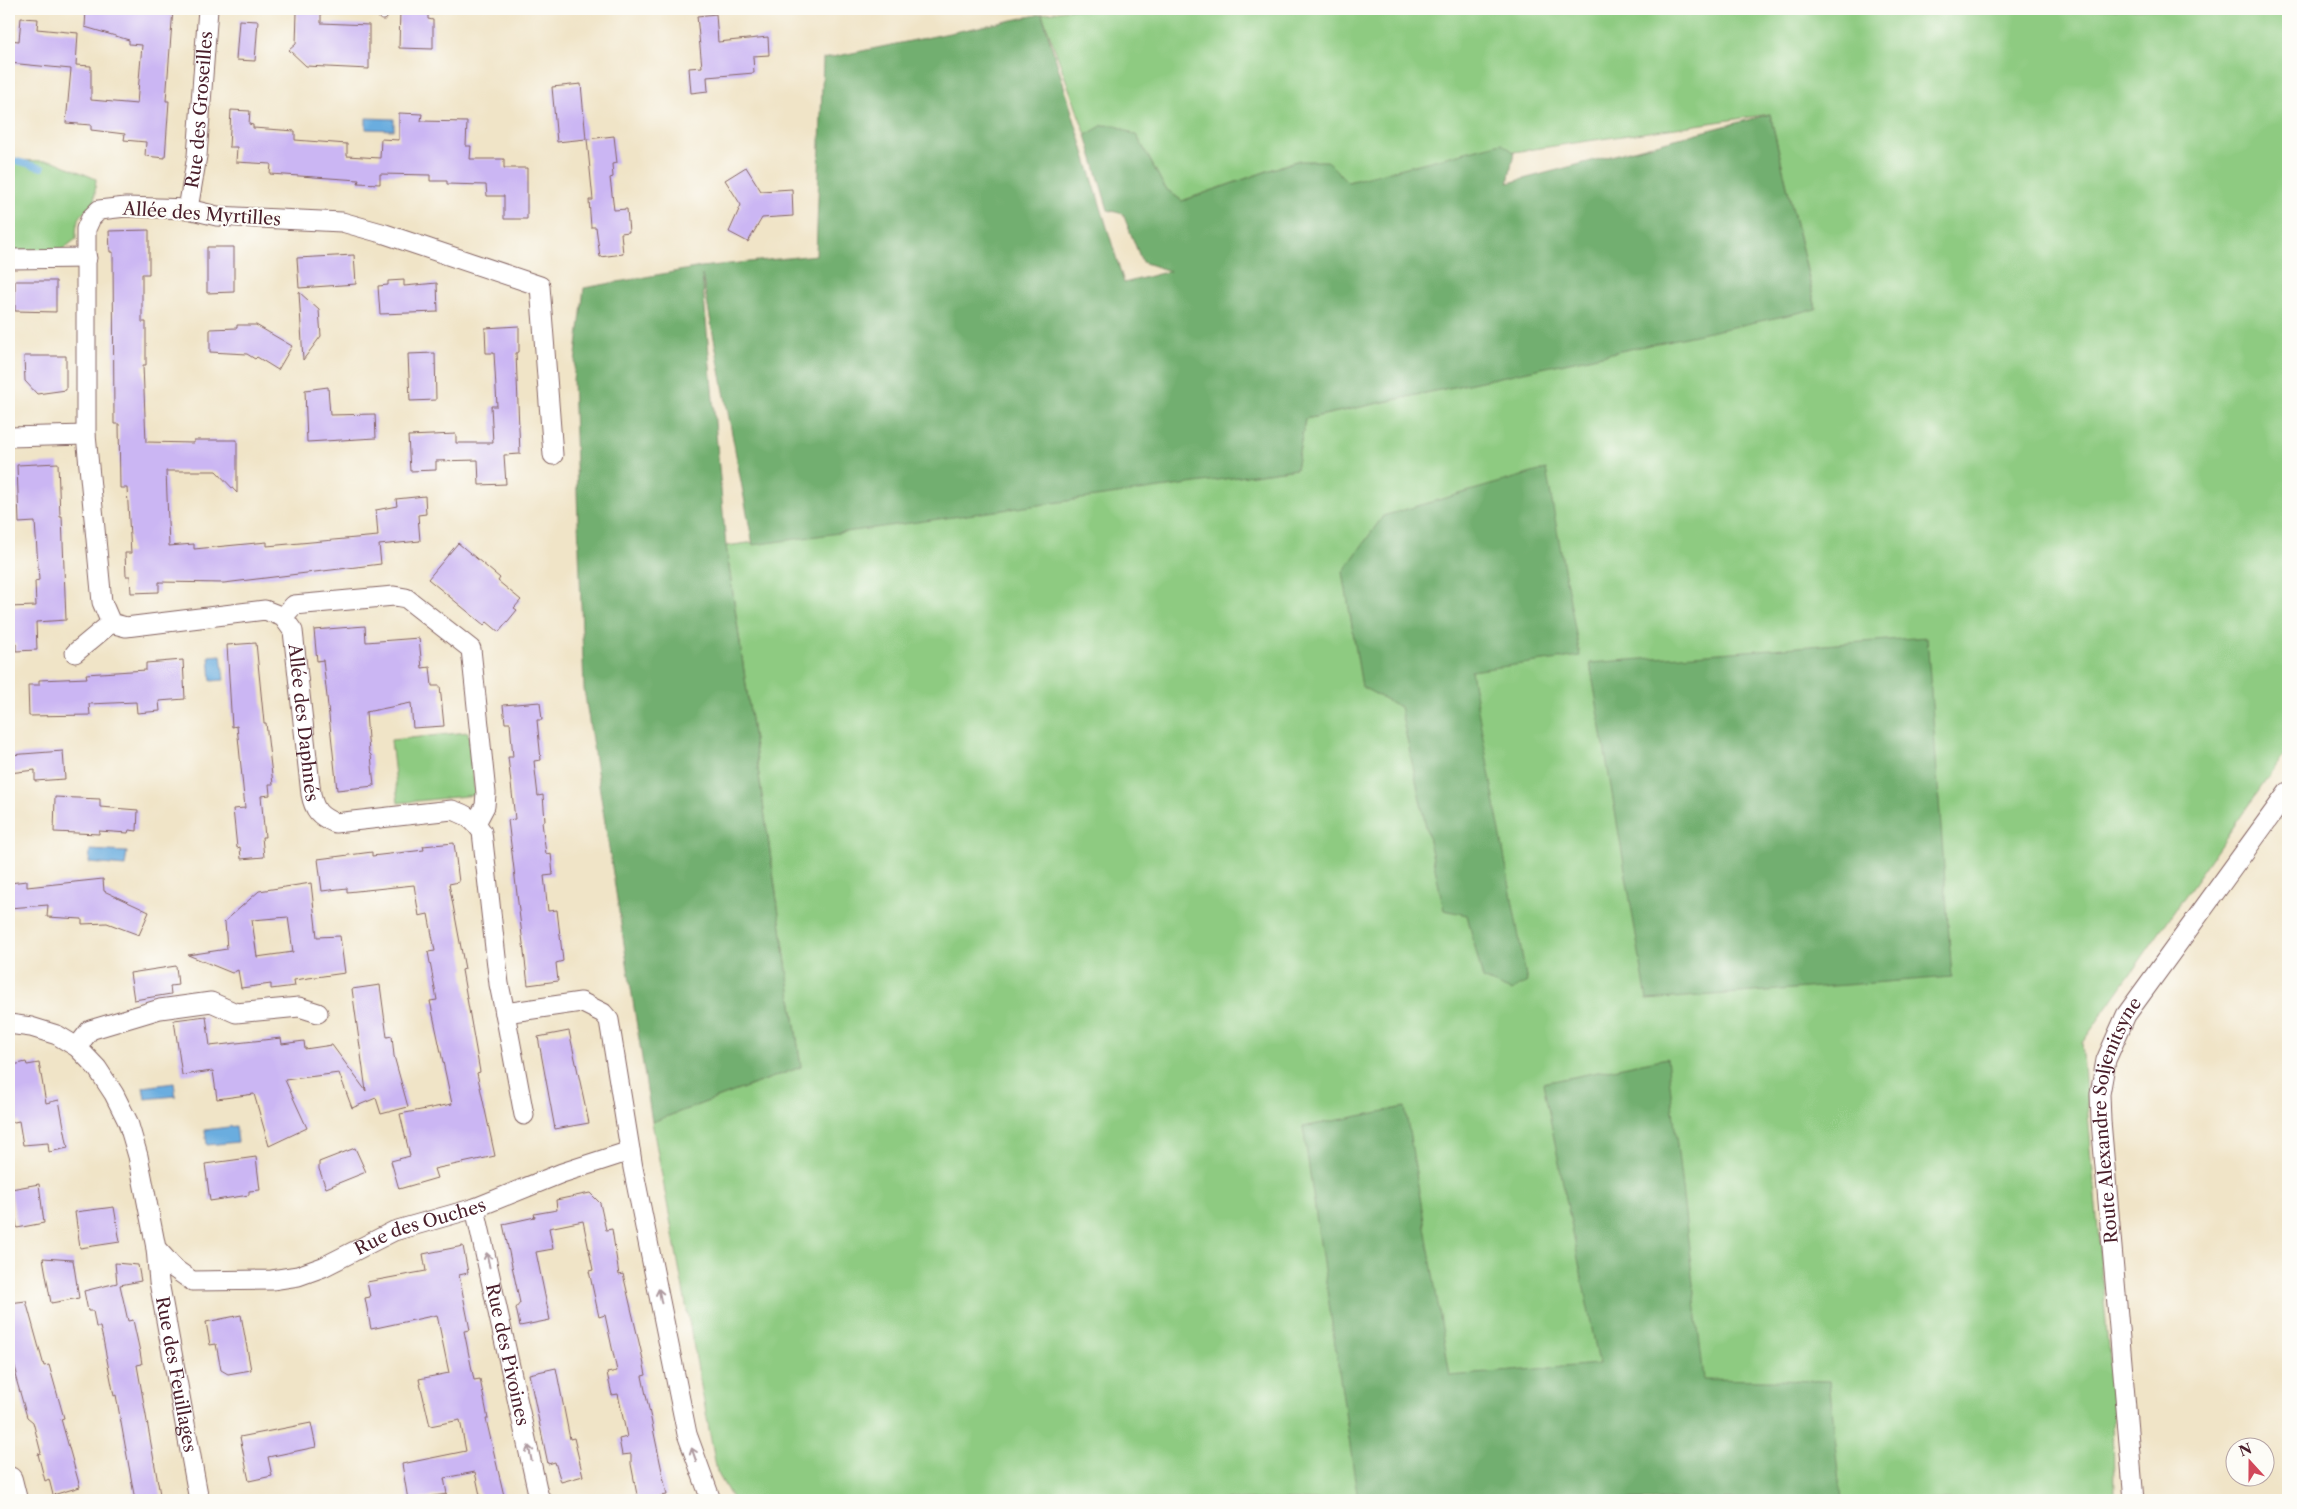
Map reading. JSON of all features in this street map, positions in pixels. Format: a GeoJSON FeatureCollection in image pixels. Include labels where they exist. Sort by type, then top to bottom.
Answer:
{"type":"FeatureCollection","features":[{"type":"Feature","properties":{"kind":"main road"},"geometry":{"type":"LineString","coordinates":[[9,1480],[14,1500]]}},
{"type":"Feature","properties":{"kind":"street","name":"Rue des Groseilles"},"geometry":{"type":"LineString","coordinates":[[188,210],[197,156],[208,9]]}},
{"type":"Feature","properties":{"kind":"street","name":"Allée des Myrtilles"},"geometry":{"type":"LineString","coordinates":[[111,623],[102,602],[86,435],[86,229],[91,218],[99,210],[126,207],[188,210],[217,216],[342,222],[385,234],[540,286],[553,456]]}},
{"type":"Feature","properties":{"kind":"street"},"geometry":{"type":"LineString","coordinates":[[9,260],[87,258]]}},
{"type":"Feature","properties":{"kind":"street"},"geometry":{"type":"LineString","coordinates":[[9,437],[86,435]]}},
{"type":"Feature","properties":{"kind":"street"},"geometry":{"type":"LineString","coordinates":[[75,654],[111,623],[126,627],[265,610],[283,617],[294,605],[394,596],[406,598],[472,649],[486,794],[485,806],[476,823],[482,832],[499,984],[524,1115]]}},
{"type":"Feature","properties":{"kind":"street","name":"Allée des Daphnés"},"geometry":{"type":"LineString","coordinates":[[283,617],[292,631],[311,794],[316,811],[323,817],[335,822],[452,810],[464,814],[476,823]]}},
{"type":"Feature","properties":{"kind":"street","name":"Route Alexandre Soljenitsyne"},"geometry":{"type":"LineString","coordinates":[[2134,1500],[2101,1120],[2100,1094],[2106,1060],[2126,1015],[2288,792]]}},
{"type":"Feature","properties":{"kind":"street"},"geometry":{"type":"LineString","coordinates":[[77,1047],[90,1030],[160,1009],[211,1002],[236,1013],[299,1007],[318,1013]]}},
{"type":"Feature","properties":{"kind":"street"},"geometry":{"type":"LineString","coordinates":[[506,1013],[581,1002],[603,1013],[609,1020],[630,1151],[687,1434],[710,1500]]}},
{"type":"Feature","properties":{"kind":"street"},"geometry":{"type":"LineString","coordinates":[[9,1024],[31,1026],[57,1035],[77,1047],[97,1068],[114,1094],[128,1122],[138,1156],[156,1248],[175,1269],[189,1280],[164,1303]]}},
{"type":"Feature","properties":{"kind":"street","name":"Rue des Ouches"},"geometry":{"type":"LineString","coordinates":[[189,1280],[220,1282],[272,1280],[298,1276],[323,1267],[394,1231],[475,1208],[562,1173],[630,1151]]}},
{"type":"Feature","properties":{"kind":"street","name":"Rue des Pivoines"},"geometry":{"type":"LineString","coordinates":[[475,1208],[539,1498],[542,1500]]}},
{"type":"Feature","properties":{"kind":"street","name":"Rue des Feuillages"},"geometry":{"type":"LineString","coordinates":[[156,1248],[159,1282],[199,1500]]}},
{"type":"Feature","properties":{"kind":"green space"},"geometry":{"type":"Polygon","coordinates":[[[1070,9],[2288,9],[2288,749],[2082,1043],[2113,1405],[2114,1500],[733,1500],[717,1472],[652,1122],[801,1067],[726,546],[1296,469],[1305,419],[1816,308],[1770,114],[1514,152],[1347,182],[1296,161],[1182,201],[1165,188],[1137,136],[1117,126],[1086,135],[1042,14],[1070,9]]]}},
{"type":"Feature","properties":{"kind":"green space"},"geometry":{"type":"Polygon","coordinates":[[[1042,14],[1124,283],[1170,271],[1142,262],[1123,214],[1108,210],[1086,135],[1103,125],[1117,126],[1137,136],[1165,188],[1182,201],[1296,161],[1327,161],[1348,182],[1501,143],[1514,152],[1508,183],[1770,114],[1816,309],[1305,419],[1296,469],[753,545],[702,275],[726,546],[801,1067],[652,1122],[584,689],[573,380],[584,288],[701,267],[816,255],[823,59],[1042,14]]]}},
{"type":"Feature","properties":{"kind":"green space"},"geometry":{"type":"Polygon","coordinates":[[[9,160],[54,161],[96,179],[94,205],[81,215],[76,239],[59,252],[9,250],[9,160]]]}},
{"type":"Feature","properties":{"kind":"green space"},"geometry":{"type":"Polygon","coordinates":[[[1546,469],[1580,656],[1471,671],[1527,982],[1511,991],[1483,979],[1467,915],[1444,910],[1400,707],[1362,687],[1343,572],[1383,516],[1546,469]]]}},
{"type":"Feature","properties":{"kind":"green space"},"geometry":{"type":"Polygon","coordinates":[[[1927,637],[1952,977],[1647,1000],[1590,663],[1927,637]]]}},
{"type":"Feature","properties":{"kind":"green space"},"geometry":{"type":"Polygon","coordinates":[[[468,732],[475,795],[398,803],[391,740],[468,732]]]}},
{"type":"Feature","properties":{"kind":"green space"},"geometry":{"type":"Polygon","coordinates":[[[1667,1058],[1704,1379],[1829,1381],[1842,1500],[1358,1500],[1303,1127],[1405,1107],[1450,1376],[1599,1364],[1543,1083],[1667,1058]]]}},
{"type":"Feature","properties":{"kind":"water"},"geometry":{"type":"Polygon","coordinates":[[[366,118],[394,119],[394,130],[366,129],[366,118]]]}},
{"type":"Feature","properties":{"kind":"water"},"geometry":{"type":"Polygon","coordinates":[[[221,655],[224,680],[211,681],[209,656],[221,655]]]}},
{"type":"Feature","properties":{"kind":"water"},"geometry":{"type":"Polygon","coordinates":[[[90,850],[127,852],[125,866],[89,863],[90,850]]]}},
{"type":"Feature","properties":{"kind":"water"},"geometry":{"type":"Polygon","coordinates":[[[174,1083],[176,1096],[145,1099],[143,1087],[174,1083]]]}},
{"type":"Feature","properties":{"kind":"water"},"geometry":{"type":"Polygon","coordinates":[[[236,1126],[238,1142],[207,1145],[205,1130],[236,1126]]]}},
{"type":"Feature","properties":{"kind":"building"},"geometry":{"type":"Polygon","coordinates":[[[86,9],[173,9],[166,101],[169,101],[165,158],[145,156],[146,142],[124,140],[125,134],[91,130],[91,125],[66,123],[71,69],[9,63],[9,40],[19,41],[21,18],[38,19],[37,29],[78,33],[76,65],[91,66],[91,100],[137,104],[142,45],[129,44],[129,40],[85,27],[86,9]]]}},
{"type":"Feature","properties":{"kind":"building"},"geometry":{"type":"Polygon","coordinates":[[[400,9],[428,9],[428,19],[433,20],[433,49],[399,48],[400,9]]]}},
{"type":"Feature","properties":{"kind":"building"},"geometry":{"type":"Polygon","coordinates":[[[297,12],[321,12],[321,23],[369,25],[369,69],[306,66],[289,50],[296,44],[297,12]]]}},
{"type":"Feature","properties":{"kind":"building"},"geometry":{"type":"Polygon","coordinates":[[[716,14],[718,42],[768,37],[769,55],[753,56],[754,73],[707,77],[708,91],[691,93],[689,68],[702,67],[697,16],[716,14]]]}},
{"type":"Feature","properties":{"kind":"building"},"geometry":{"type":"Polygon","coordinates":[[[239,20],[258,21],[255,61],[236,60],[239,20]]]}},
{"type":"Feature","properties":{"kind":"building"},"geometry":{"type":"Polygon","coordinates":[[[581,84],[586,139],[557,142],[552,87],[581,84]]]}},
{"type":"Feature","properties":{"kind":"building"},"geometry":{"type":"Polygon","coordinates":[[[231,110],[250,111],[249,124],[253,125],[253,128],[295,131],[295,140],[347,144],[347,156],[380,158],[381,139],[399,140],[399,113],[422,114],[421,121],[467,122],[466,146],[471,146],[470,159],[504,159],[504,168],[527,168],[527,219],[504,219],[504,196],[487,196],[486,185],[447,184],[447,181],[430,181],[430,175],[380,174],[380,184],[358,183],[359,180],[270,174],[271,164],[236,162],[237,147],[229,147],[231,110]]]}},
{"type":"Feature","properties":{"kind":"building"},"geometry":{"type":"Polygon","coordinates":[[[614,136],[617,163],[612,164],[613,177],[610,178],[614,210],[627,209],[629,232],[621,233],[623,254],[600,257],[596,227],[591,227],[589,200],[593,200],[587,139],[614,136]]]}},
{"type":"Feature","properties":{"kind":"building"},"geometry":{"type":"Polygon","coordinates":[[[746,167],[761,191],[792,189],[793,216],[762,218],[748,242],[729,232],[741,205],[725,180],[746,167]]]}},
{"type":"Feature","properties":{"kind":"building"},"geometry":{"type":"Polygon","coordinates":[[[149,230],[149,274],[142,274],[142,322],[146,322],[146,365],[143,365],[146,442],[194,443],[194,440],[237,440],[237,493],[216,471],[166,471],[169,546],[194,544],[194,549],[267,542],[267,546],[378,536],[376,510],[397,506],[396,499],[425,496],[426,514],[418,515],[420,541],[379,545],[381,564],[224,583],[159,582],[159,592],[131,593],[130,576],[126,576],[125,553],[131,553],[127,488],[120,488],[119,424],[114,424],[113,252],[110,252],[109,231],[149,230]]]}},
{"type":"Feature","properties":{"kind":"building"},"geometry":{"type":"Polygon","coordinates":[[[207,247],[234,247],[234,292],[207,293],[207,247]]]}},
{"type":"Feature","properties":{"kind":"building"},"geometry":{"type":"Polygon","coordinates":[[[354,255],[356,284],[299,288],[297,258],[354,255]]]}},
{"type":"Feature","properties":{"kind":"building"},"geometry":{"type":"Polygon","coordinates":[[[404,280],[404,286],[437,283],[438,312],[380,314],[378,286],[388,285],[388,281],[404,280]]]}},
{"type":"Feature","properties":{"kind":"building"},"geometry":{"type":"Polygon","coordinates":[[[15,281],[56,281],[56,312],[15,311],[15,281]]]}},
{"type":"Feature","properties":{"kind":"building"},"geometry":{"type":"Polygon","coordinates":[[[299,292],[319,310],[321,336],[303,360],[299,292]]]}},
{"type":"Feature","properties":{"kind":"building"},"geometry":{"type":"Polygon","coordinates":[[[237,325],[256,325],[292,346],[278,370],[257,357],[255,359],[247,354],[210,352],[210,329],[237,328],[237,325]]]}},
{"type":"Feature","properties":{"kind":"building"},"geometry":{"type":"Polygon","coordinates":[[[519,326],[519,352],[516,353],[520,454],[504,455],[506,484],[479,485],[478,460],[436,461],[436,470],[410,471],[408,436],[456,434],[456,443],[493,443],[491,406],[497,406],[494,353],[486,353],[485,328],[519,326]]]}},
{"type":"Feature","properties":{"kind":"building"},"geometry":{"type":"Polygon","coordinates":[[[435,353],[436,400],[410,401],[408,354],[435,353]]]}},
{"type":"Feature","properties":{"kind":"building"},"geometry":{"type":"Polygon","coordinates":[[[24,356],[66,356],[66,390],[37,394],[25,381],[24,356]]]}},
{"type":"Feature","properties":{"kind":"building"},"geometry":{"type":"Polygon","coordinates":[[[328,387],[330,415],[375,414],[376,438],[307,442],[305,390],[328,387]]]}},
{"type":"Feature","properties":{"kind":"building"},"geometry":{"type":"Polygon","coordinates":[[[58,463],[66,620],[36,622],[37,650],[16,651],[16,644],[9,644],[9,607],[36,606],[35,581],[39,580],[35,522],[19,523],[17,465],[58,463]]]}},
{"type":"Feature","properties":{"kind":"building"},"geometry":{"type":"Polygon","coordinates":[[[458,543],[500,578],[498,581],[521,600],[514,608],[517,610],[499,632],[487,622],[484,625],[428,579],[458,543]]]}},
{"type":"Feature","properties":{"kind":"building"},"geometry":{"type":"Polygon","coordinates":[[[365,626],[366,642],[419,638],[422,668],[430,667],[432,686],[440,686],[444,726],[413,728],[411,703],[366,712],[374,786],[337,790],[323,660],[317,661],[314,630],[365,626]]]}},
{"type":"Feature","properties":{"kind":"building"},"geometry":{"type":"Polygon","coordinates":[[[256,643],[264,723],[266,723],[273,784],[269,784],[270,795],[261,796],[265,837],[262,837],[264,857],[241,859],[240,847],[237,848],[233,809],[245,808],[237,726],[232,727],[227,645],[256,643]]]}},
{"type":"Feature","properties":{"kind":"building"},"geometry":{"type":"Polygon","coordinates":[[[183,660],[185,699],[159,701],[160,711],[137,713],[136,702],[89,704],[90,715],[29,716],[28,685],[39,685],[39,680],[87,678],[86,674],[146,670],[146,663],[183,660]]]}},
{"type":"Feature","properties":{"kind":"building"},"geometry":{"type":"Polygon","coordinates":[[[540,702],[542,720],[537,720],[541,760],[534,761],[538,796],[543,795],[545,821],[542,822],[546,854],[551,853],[553,875],[544,876],[548,911],[557,910],[563,961],[556,963],[558,981],[528,985],[508,820],[515,819],[508,757],[513,757],[510,723],[505,723],[503,705],[540,702]]]}},
{"type":"Feature","properties":{"kind":"building"},"geometry":{"type":"Polygon","coordinates":[[[63,751],[65,779],[35,781],[35,770],[9,773],[9,755],[63,751]]]}},
{"type":"Feature","properties":{"kind":"building"},"geometry":{"type":"Polygon","coordinates":[[[55,797],[100,799],[100,807],[138,810],[137,831],[129,830],[128,833],[99,831],[99,834],[54,832],[55,797]]]}},
{"type":"Feature","properties":{"kind":"building"},"geometry":{"type":"Polygon","coordinates":[[[454,843],[459,882],[449,884],[465,969],[462,970],[480,1072],[477,1073],[495,1156],[434,1169],[437,1178],[399,1189],[391,1161],[410,1156],[400,1114],[452,1104],[430,1001],[437,1000],[428,952],[435,951],[428,914],[419,916],[414,885],[347,892],[347,888],[322,891],[318,859],[372,852],[372,856],[424,850],[423,846],[454,843]]]}},
{"type":"Feature","properties":{"kind":"building"},"geometry":{"type":"Polygon","coordinates":[[[103,879],[104,891],[149,912],[139,935],[107,923],[82,924],[82,919],[47,917],[48,905],[9,908],[9,883],[27,881],[27,887],[103,879]]]}},
{"type":"Feature","properties":{"kind":"building"},"geometry":{"type":"Polygon","coordinates":[[[311,883],[317,937],[340,936],[345,973],[294,980],[295,986],[271,989],[271,984],[241,988],[238,970],[232,973],[188,955],[227,949],[225,922],[223,923],[259,891],[311,883]],[[288,917],[252,920],[257,957],[293,952],[288,917]]]}},
{"type":"Feature","properties":{"kind":"building"},"geometry":{"type":"Polygon","coordinates":[[[176,966],[178,985],[170,986],[171,994],[134,1000],[130,973],[176,966]]]}},
{"type":"Feature","properties":{"kind":"building"},"geometry":{"type":"Polygon","coordinates":[[[380,985],[387,1037],[392,1036],[394,1056],[408,1107],[381,1114],[376,1098],[352,1108],[339,1073],[285,1080],[307,1128],[269,1146],[254,1094],[217,1099],[213,1071],[182,1075],[174,1020],[206,1016],[210,1046],[281,1038],[282,1044],[304,1041],[305,1049],[332,1045],[366,1091],[352,989],[380,985]]]}},
{"type":"Feature","properties":{"kind":"building"},"geometry":{"type":"Polygon","coordinates":[[[569,1031],[589,1123],[555,1129],[538,1037],[569,1031]]]}},
{"type":"Feature","properties":{"kind":"building"},"geometry":{"type":"Polygon","coordinates":[[[26,1062],[27,1065],[39,1063],[46,1103],[59,1100],[68,1148],[49,1152],[48,1143],[23,1145],[19,1121],[9,1123],[9,1066],[26,1062]]]}},
{"type":"Feature","properties":{"kind":"building"},"geometry":{"type":"Polygon","coordinates":[[[355,1148],[366,1172],[326,1188],[319,1169],[319,1162],[355,1148]]]}},
{"type":"Feature","properties":{"kind":"building"},"geometry":{"type":"Polygon","coordinates":[[[256,1157],[260,1190],[249,1191],[249,1195],[210,1201],[205,1164],[256,1157]]]}},
{"type":"Feature","properties":{"kind":"building"},"geometry":{"type":"Polygon","coordinates":[[[39,1184],[44,1223],[17,1228],[11,1189],[39,1184]]]}},
{"type":"Feature","properties":{"kind":"building"},"geometry":{"type":"Polygon","coordinates":[[[590,1193],[600,1203],[606,1230],[612,1229],[619,1275],[623,1274],[642,1355],[646,1375],[642,1376],[667,1495],[638,1500],[631,1464],[631,1454],[622,1455],[619,1439],[627,1437],[618,1394],[612,1395],[607,1373],[617,1371],[605,1315],[599,1317],[589,1271],[593,1270],[583,1221],[549,1228],[553,1249],[536,1252],[550,1320],[520,1326],[516,1308],[520,1303],[503,1224],[535,1217],[534,1214],[557,1210],[556,1200],[590,1193]]]}},
{"type":"Feature","properties":{"kind":"building"},"geometry":{"type":"Polygon","coordinates":[[[114,1207],[120,1242],[80,1248],[75,1212],[114,1207]]]}},
{"type":"Feature","properties":{"kind":"building"},"geometry":{"type":"Polygon","coordinates":[[[463,1246],[468,1273],[459,1275],[470,1330],[464,1331],[474,1380],[480,1379],[488,1419],[486,1419],[505,1500],[481,1500],[475,1472],[444,1478],[447,1494],[408,1500],[402,1464],[466,1451],[460,1420],[430,1426],[419,1379],[449,1373],[437,1315],[371,1329],[365,1298],[370,1297],[367,1282],[426,1271],[423,1254],[463,1246]]]}},
{"type":"Feature","properties":{"kind":"building"},"geometry":{"type":"Polygon","coordinates":[[[43,1258],[73,1260],[79,1298],[51,1303],[43,1258]]]}},
{"type":"Feature","properties":{"kind":"building"},"geometry":{"type":"Polygon","coordinates":[[[115,1263],[138,1265],[141,1281],[120,1285],[128,1321],[133,1320],[140,1352],[142,1364],[137,1365],[161,1500],[135,1500],[116,1395],[114,1396],[103,1339],[100,1327],[96,1327],[93,1311],[88,1311],[84,1291],[117,1283],[115,1263]]]}},
{"type":"Feature","properties":{"kind":"building"},"geometry":{"type":"Polygon","coordinates":[[[26,1301],[44,1366],[49,1365],[64,1418],[61,1419],[80,1487],[53,1495],[49,1479],[45,1481],[38,1454],[41,1453],[33,1422],[27,1417],[9,1345],[9,1303],[26,1301]]]}},
{"type":"Feature","properties":{"kind":"building"},"geometry":{"type":"Polygon","coordinates":[[[241,1315],[251,1370],[228,1374],[221,1370],[216,1344],[210,1345],[206,1322],[241,1315]]]}},
{"type":"Feature","properties":{"kind":"building"},"geometry":{"type":"Polygon","coordinates":[[[556,1368],[570,1439],[574,1438],[583,1476],[561,1482],[555,1462],[548,1464],[529,1374],[556,1368]]]}},
{"type":"Feature","properties":{"kind":"building"},"geometry":{"type":"Polygon","coordinates":[[[311,1423],[316,1447],[268,1457],[272,1476],[249,1481],[240,1437],[311,1423]]]}},
{"type":"Feature","properties":{"kind":"waterway"},"geometry":{"type":"LineString","coordinates":[[9,161],[13,160],[42,168]]}}]}
